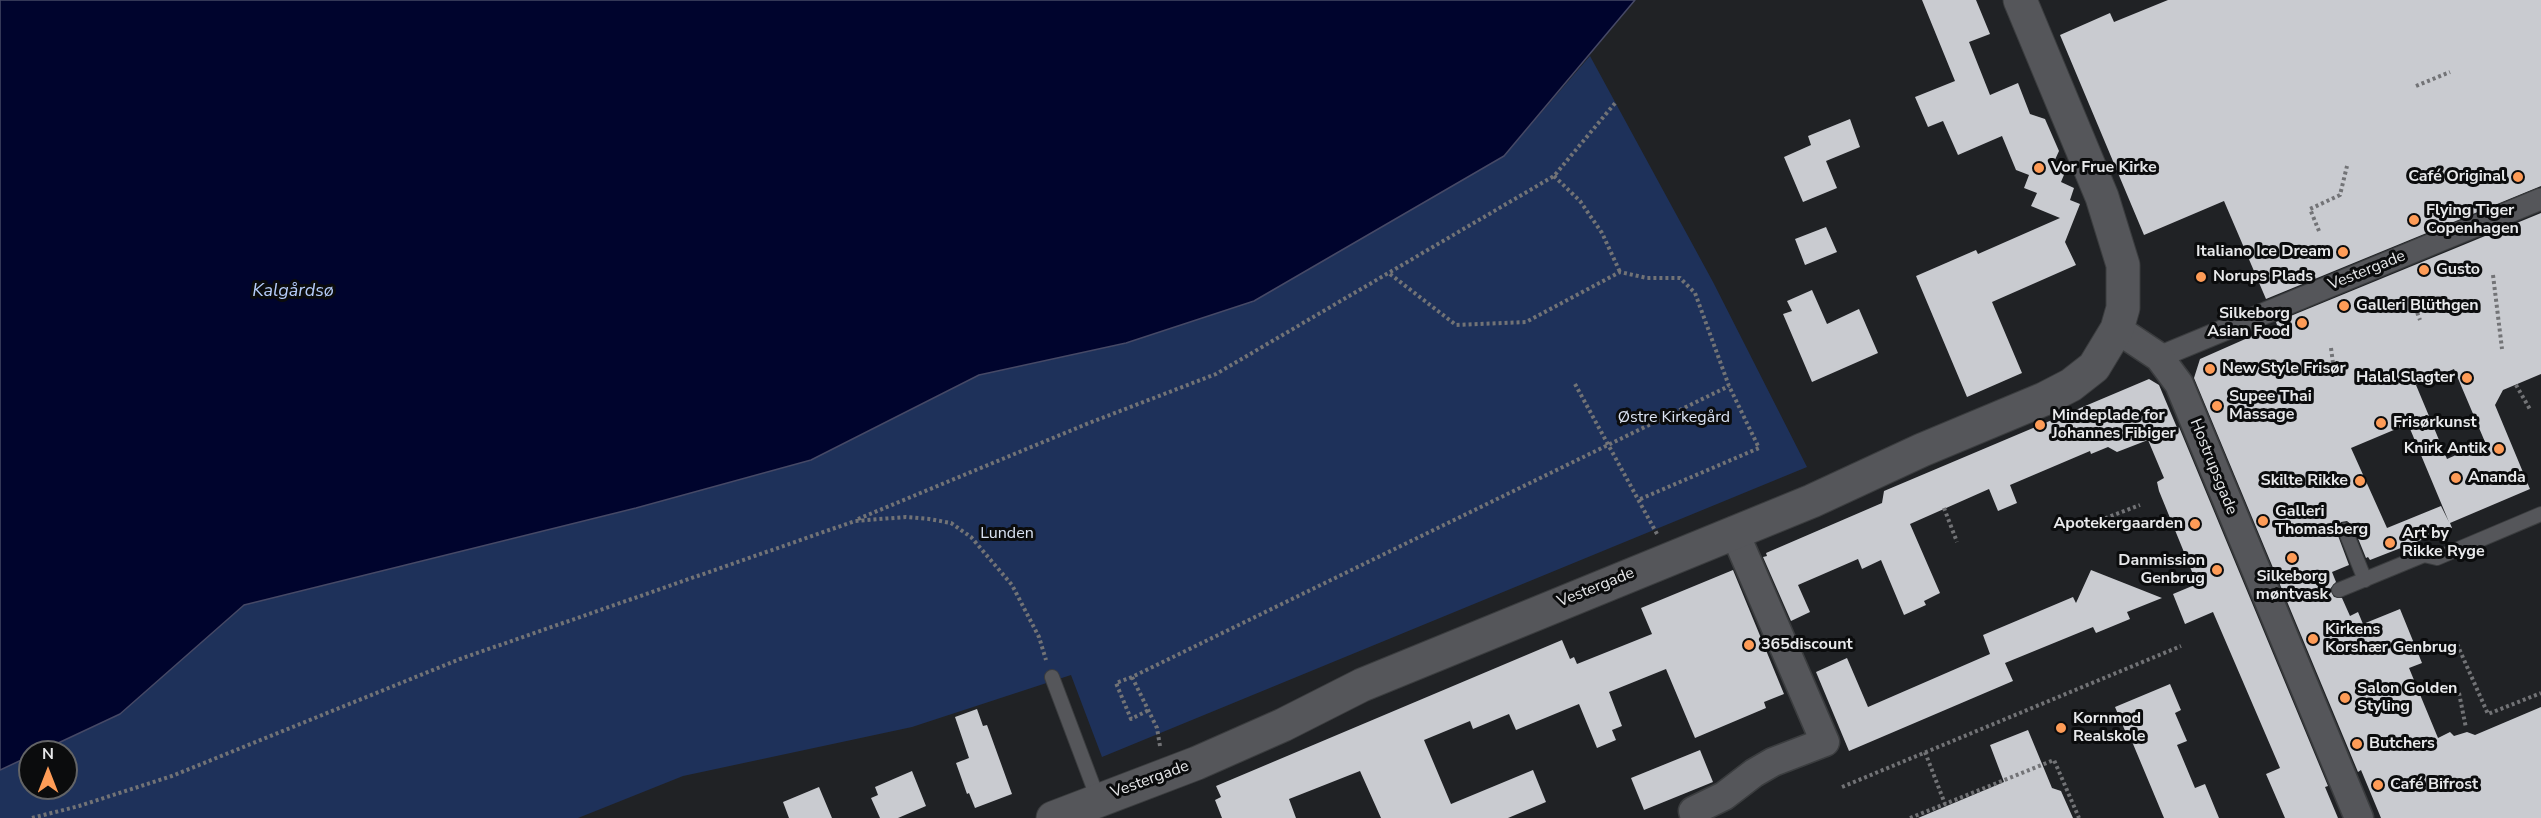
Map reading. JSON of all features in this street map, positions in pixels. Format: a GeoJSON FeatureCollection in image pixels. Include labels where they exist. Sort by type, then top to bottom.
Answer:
{"type":"FeatureCollection","features":[{"type":"Feature","properties":{"kind":"street"},"geometry":{"type":"LineString","coordinates":[[2020,0],[2102,197],[2119,244],[2125,286],[2123,308],[2117,329]]}},
{"type":"Feature","properties":{"kind":"street","name":"Vestergade"},"geometry":{"type":"LineString","coordinates":[[2159,357],[2541,199]]}},
{"type":"Feature","properties":{"kind":"street","name":"Hostrupsgade"},"geometry":{"type":"LineString","coordinates":[[2117,329],[2159,357],[2179,384],[2282,612],[2359,818]]}},
{"type":"Feature","properties":{"kind":"street","name":"Vestergade"},"geometry":{"type":"LineString","coordinates":[[1053,818],[1103,809],[1156,779],[1283,725],[1362,686],[1734,531],[1812,501],[1922,450],[2044,399],[2071,385],[2094,367],[2117,329]]}},
{"type":"Feature","properties":{"kind":"street"},"geometry":{"type":"LineString","coordinates":[[1695,818],[1693,811],[1724,796],[1773,762],[1825,742],[1734,531]]}},
{"type":"Feature","properties":{"kind":"lane"},"geometry":{"type":"LineString","coordinates":[[2339,590],[2424,555],[2437,558],[2541,513]]}},
{"type":"Feature","properties":{"kind":"lane"},"geometry":{"type":"LineString","coordinates":[[2345,530],[2365,580]]}},
{"type":"Feature","properties":{"kind":"lane"},"geometry":{"type":"LineString","coordinates":[[1052,677],[1103,809]]}},
{"type":"Feature","properties":{"kind":"path"},"geometry":{"type":"LineString","coordinates":[[2416,86],[2450,72]]}},
{"type":"Feature","properties":{"kind":"path"},"geometry":{"type":"LineString","coordinates":[[32,818],[79,806],[172,776],[460,659],[855,521],[1078,427],[1216,374],[1554,176],[1616,102]]}},
{"type":"Feature","properties":{"kind":"path"},"geometry":{"type":"LineString","coordinates":[[2319,231],[2310,208],[2340,195],[2347,166]]}},
{"type":"Feature","properties":{"kind":"path"},"geometry":{"type":"LineString","coordinates":[[1554,176],[1580,201],[1602,233],[1620,272]]}},
{"type":"Feature","properties":{"kind":"path"},"geometry":{"type":"LineString","coordinates":[[1390,274],[1456,325],[1526,322],[1620,272],[1647,278],[1680,278],[1695,293],[1729,386],[1759,448],[1638,500]]}},
{"type":"Feature","properties":{"kind":"path"},"geometry":{"type":"LineString","coordinates":[[2493,275],[2502,349]]}},
{"type":"Feature","properties":{"kind":"path"},"geometry":{"type":"LineString","coordinates":[[2415,307],[2420,320]]}},
{"type":"Feature","properties":{"kind":"path"},"geometry":{"type":"LineString","coordinates":[[2331,348],[2333,363]]}},
{"type":"Feature","properties":{"kind":"path"},"geometry":{"type":"LineString","coordinates":[[1575,384],[1670,558]]}},
{"type":"Feature","properties":{"kind":"path"},"geometry":{"type":"LineString","coordinates":[[2516,385],[2532,411]]}},
{"type":"Feature","properties":{"kind":"path"},"geometry":{"type":"LineString","coordinates":[[1149,710],[1131,719],[1116,683],[1729,386]]}},
{"type":"Feature","properties":{"kind":"path"},"geometry":{"type":"LineString","coordinates":[[2077,529],[2140,504]]}},
{"type":"Feature","properties":{"kind":"path"},"geometry":{"type":"LineString","coordinates":[[1944,508],[1957,542]]}},
{"type":"Feature","properties":{"kind":"path"},"geometry":{"type":"LineString","coordinates":[[855,521],[906,517],[929,519],[951,523],[971,537],[1012,585],[1039,637],[1052,677]]}},
{"type":"Feature","properties":{"kind":"path"},"geometry":{"type":"LineString","coordinates":[[2457,644],[2488,714],[2541,693]]}},
{"type":"Feature","properties":{"kind":"path"},"geometry":{"type":"LineString","coordinates":[[1842,787],[2181,646]]}},
{"type":"Feature","properties":{"kind":"path"},"geometry":{"type":"LineString","coordinates":[[1132,677],[1157,728],[1161,745],[1146,753],[1156,779]]}},
{"type":"Feature","properties":{"kind":"path"},"geometry":{"type":"LineString","coordinates":[[2459,693],[2466,728]]}},
{"type":"Feature","properties":{"kind":"path"},"geometry":{"type":"LineString","coordinates":[[1924,752],[1945,804]]}},
{"type":"Feature","properties":{"kind":"path"},"geometry":{"type":"LineString","coordinates":[[1910,818],[2054,760],[2079,818]]}},
{"type":"Feature","properties":{"kind":"green space","name":"Lunden"},"geometry":{"type":"Polygon","coordinates":[[[1590,56],[1713,282],[1807,467],[1102,757],[1071,675],[912,727],[683,776],[578,818],[0,818],[0,770],[18,762],[18,800],[78,800],[78,740],[65,740],[120,714],[244,605],[636,508],[811,460],[979,375],[1126,343],[1504,156],[1590,56]]]}},
{"type":"Feature","properties":{"kind":"water","name":"Kalgårdsø"},"geometry":{"type":"Polygon","coordinates":[[[0,0],[1635,0],[1504,156],[1254,301],[1126,343],[979,375],[811,460],[636,508],[244,605],[120,714],[65,740],[18,740],[18,762],[0,770],[0,0]]]}},
{"type":"Feature","properties":{"kind":"building"},"geometry":{"type":"Polygon","coordinates":[[[1922,0],[1976,0],[1990,34],[1969,42],[1990,95],[2018,83],[2030,114],[2045,119],[2059,151],[2053,164],[2066,170],[2061,182],[2074,188],[2070,200],[2080,204],[2065,242],[2076,265],[1992,302],[2022,373],[1967,397],[1916,276],[1976,250],[1978,254],[2060,218],[2031,206],[2037,193],[2024,188],[2029,175],[2016,170],[2002,136],[1958,155],[1943,121],[1928,127],[1915,97],[1955,81],[1922,0]]]}},
{"type":"Feature","properties":{"kind":"building"},"geometry":{"type":"Polygon","coordinates":[[[2168,0],[2541,0],[2541,186],[2266,299],[2224,201],[2144,235],[2060,35],[2110,13],[2114,22],[2168,0]]]}},
{"type":"Feature","properties":{"kind":"building"},"geometry":{"type":"Polygon","coordinates":[[[1850,119],[1860,147],[1826,161],[1837,188],[1803,202],[1784,157],[1811,145],[1808,136],[1850,119]]]}},
{"type":"Feature","properties":{"kind":"building"},"geometry":{"type":"Polygon","coordinates":[[[2541,213],[2541,374],[2503,390],[2495,405],[2530,489],[2450,523],[2452,528],[2370,560],[2366,558],[2353,526],[2347,521],[2341,522],[2336,528],[2349,565],[2332,572],[2336,582],[2330,589],[2334,597],[2342,598],[2350,616],[2358,612],[2363,624],[2400,609],[2422,663],[2409,668],[2438,738],[2450,732],[2454,736],[2467,732],[2475,735],[2541,707],[2541,818],[2381,818],[2361,770],[2358,772],[2194,378],[2200,359],[2277,325],[2276,322],[2541,213]],[[2454,369],[2416,385],[2447,459],[2485,442],[2454,369]],[[2408,424],[2351,448],[2387,528],[2441,506],[2449,522],[2408,424]]]}},
{"type":"Feature","properties":{"kind":"building"},"geometry":{"type":"Polygon","coordinates":[[[1826,227],[1837,252],[1805,265],[1795,239],[1826,227]]]}},
{"type":"Feature","properties":{"kind":"building"},"geometry":{"type":"Polygon","coordinates":[[[1812,290],[1827,324],[1859,309],[1878,353],[1812,382],[1783,314],[1792,311],[1787,301],[1812,290]]]}},
{"type":"Feature","properties":{"kind":"building"},"geometry":{"type":"Polygon","coordinates":[[[2149,379],[2159,385],[2178,430],[2179,427],[2328,786],[2325,787],[2338,818],[2285,818],[2266,774],[2280,768],[2213,612],[2185,624],[2173,594],[2197,584],[2159,491],[2157,482],[2164,478],[2148,440],[2117,452],[2108,447],[2091,454],[2090,451],[2010,485],[2017,503],[1998,511],[1989,489],[1910,524],[1940,593],[1924,601],[1926,605],[1904,615],[1881,560],[1862,569],[1858,559],[1798,585],[1810,612],[1791,621],[1763,557],[1767,556],[1766,553],[1882,503],[1884,491],[2149,379]]]}},
{"type":"Feature","properties":{"kind":"building"},"geometry":{"type":"Polygon","coordinates":[[[1733,570],[1784,694],[1764,702],[1766,708],[1695,738],[1666,669],[1609,692],[1622,726],[1612,730],[1616,740],[1597,748],[1579,704],[1516,730],[1509,714],[1473,729],[1470,721],[1424,740],[1451,804],[1533,770],[1546,802],[1508,818],[1381,818],[1360,771],[1289,799],[1296,818],[1222,818],[1215,800],[1221,797],[1216,786],[1562,640],[1570,659],[1574,657],[1577,664],[1652,634],[1641,608],[1733,570]]]}},
{"type":"Feature","properties":{"kind":"building"},"geometry":{"type":"Polygon","coordinates":[[[2091,570],[2162,598],[2127,612],[2130,619],[2096,633],[2093,627],[2005,663],[2013,681],[1849,751],[1816,672],[1847,658],[1868,707],[1990,654],[1983,635],[2073,597],[2076,603],[2091,570]]]}},
{"type":"Feature","properties":{"kind":"building"},"geometry":{"type":"Polygon","coordinates":[[[2170,684],[2181,710],[2175,713],[2187,741],[2177,745],[2195,788],[2205,784],[2219,818],[2164,818],[2115,707],[2170,684]]]}},
{"type":"Feature","properties":{"kind":"building"},"geometry":{"type":"Polygon","coordinates":[[[977,709],[983,726],[987,725],[1012,794],[975,808],[969,793],[967,794],[956,763],[969,758],[955,717],[977,709]]]}},
{"type":"Feature","properties":{"kind":"building"},"geometry":{"type":"Polygon","coordinates":[[[2028,730],[2052,788],[2061,791],[2073,818],[1918,818],[2004,782],[1990,745],[2028,730]]]}},
{"type":"Feature","properties":{"kind":"building"},"geometry":{"type":"Polygon","coordinates":[[[1700,750],[1713,782],[1644,810],[1631,778],[1700,750]]]}},
{"type":"Feature","properties":{"kind":"building"},"geometry":{"type":"Polygon","coordinates":[[[912,771],[926,806],[898,818],[880,818],[871,798],[878,795],[875,787],[912,771]]]}},
{"type":"Feature","properties":{"kind":"building"},"geometry":{"type":"Polygon","coordinates":[[[819,787],[832,818],[789,818],[783,802],[819,787]]]}},
{"type":"Feature","properties":{"kind":"place","name":"Vor Frue Kirke"},"geometry":{"type":"Point","coordinates":[2039,168]}},
{"type":"Feature","properties":{"kind":"place","name":"Café Original"},"geometry":{"type":"Point","coordinates":[2518,177]}},
{"type":"Feature","properties":{"kind":"place","name":"Flying Tiger Copenhagen"},"geometry":{"type":"Point","coordinates":[2414,220]}},
{"type":"Feature","properties":{"kind":"place","name":"Italiano Ice Dream"},"geometry":{"type":"Point","coordinates":[2343,252]}},
{"type":"Feature","properties":{"kind":"place","name":"Gusto"},"geometry":{"type":"Point","coordinates":[2424,270]}},
{"type":"Feature","properties":{"kind":"place","name":"Norups Plads"},"geometry":{"type":"Point","coordinates":[2201,277]}},
{"type":"Feature","properties":{"kind":"place","name":"Galleri Blüthgen"},"geometry":{"type":"Point","coordinates":[2344,306]}},
{"type":"Feature","properties":{"kind":"place","name":"Silkeborg Asian Food"},"geometry":{"type":"Point","coordinates":[2302,323]}},
{"type":"Feature","properties":{"kind":"place","name":"New Style Frisør"},"geometry":{"type":"Point","coordinates":[2210,369]}},
{"type":"Feature","properties":{"kind":"place","name":"Halal Slagter"},"geometry":{"type":"Point","coordinates":[2467,378]}},
{"type":"Feature","properties":{"kind":"place","name":"Supee Thai Massage"},"geometry":{"type":"Point","coordinates":[2217,406]}},
{"type":"Feature","properties":{"kind":"place","name":"Frisørkunst"},"geometry":{"type":"Point","coordinates":[2381,423]}},
{"type":"Feature","properties":{"kind":"place","name":"Mindeplade for Johannes Fibiger"},"geometry":{"type":"Point","coordinates":[2040,425]}},
{"type":"Feature","properties":{"kind":"place","name":"Knirk Antik"},"geometry":{"type":"Point","coordinates":[2499,449]}},
{"type":"Feature","properties":{"kind":"place","name":"Ananda"},"geometry":{"type":"Point","coordinates":[2456,478]}},
{"type":"Feature","properties":{"kind":"place","name":"Skilte Rikke"},"geometry":{"type":"Point","coordinates":[2360,481]}},
{"type":"Feature","properties":{"kind":"place","name":"Galleri Thomasberg"},"geometry":{"type":"Point","coordinates":[2263,521]}},
{"type":"Feature","properties":{"kind":"place","name":"Apotekergaarden"},"geometry":{"type":"Point","coordinates":[2195,524]}},
{"type":"Feature","properties":{"kind":"place","name":"Art by Rikke Ryge"},"geometry":{"type":"Point","coordinates":[2390,543]}},
{"type":"Feature","properties":{"kind":"place","name":"Silkeborg møntvask"},"geometry":{"type":"Point","coordinates":[2292,558]}},
{"type":"Feature","properties":{"kind":"place","name":"Danmission Genbrug"},"geometry":{"type":"Point","coordinates":[2217,570]}},
{"type":"Feature","properties":{"kind":"place","name":"Kirkens Korshær Genbrug"},"geometry":{"type":"Point","coordinates":[2313,639]}},
{"type":"Feature","properties":{"kind":"place","name":"365discount"},"geometry":{"type":"Point","coordinates":[1749,645]}},
{"type":"Feature","properties":{"kind":"place","name":"Salon Golden Styling"},"geometry":{"type":"Point","coordinates":[2345,698]}},
{"type":"Feature","properties":{"kind":"place","name":"Kornmod Realskole"},"geometry":{"type":"Point","coordinates":[2061,728]}},
{"type":"Feature","properties":{"kind":"place","name":"Butchers"},"geometry":{"type":"Point","coordinates":[2357,744]}},
{"type":"Feature","properties":{"kind":"place","name":"Café Bifrost"},"geometry":{"type":"Point","coordinates":[2378,785]}},
{"type":"Feature","properties":{"kind":"park label","name":"Østre Kirkegård"},"geometry":{"type":"Point","coordinates":[1674,418]}}]}
